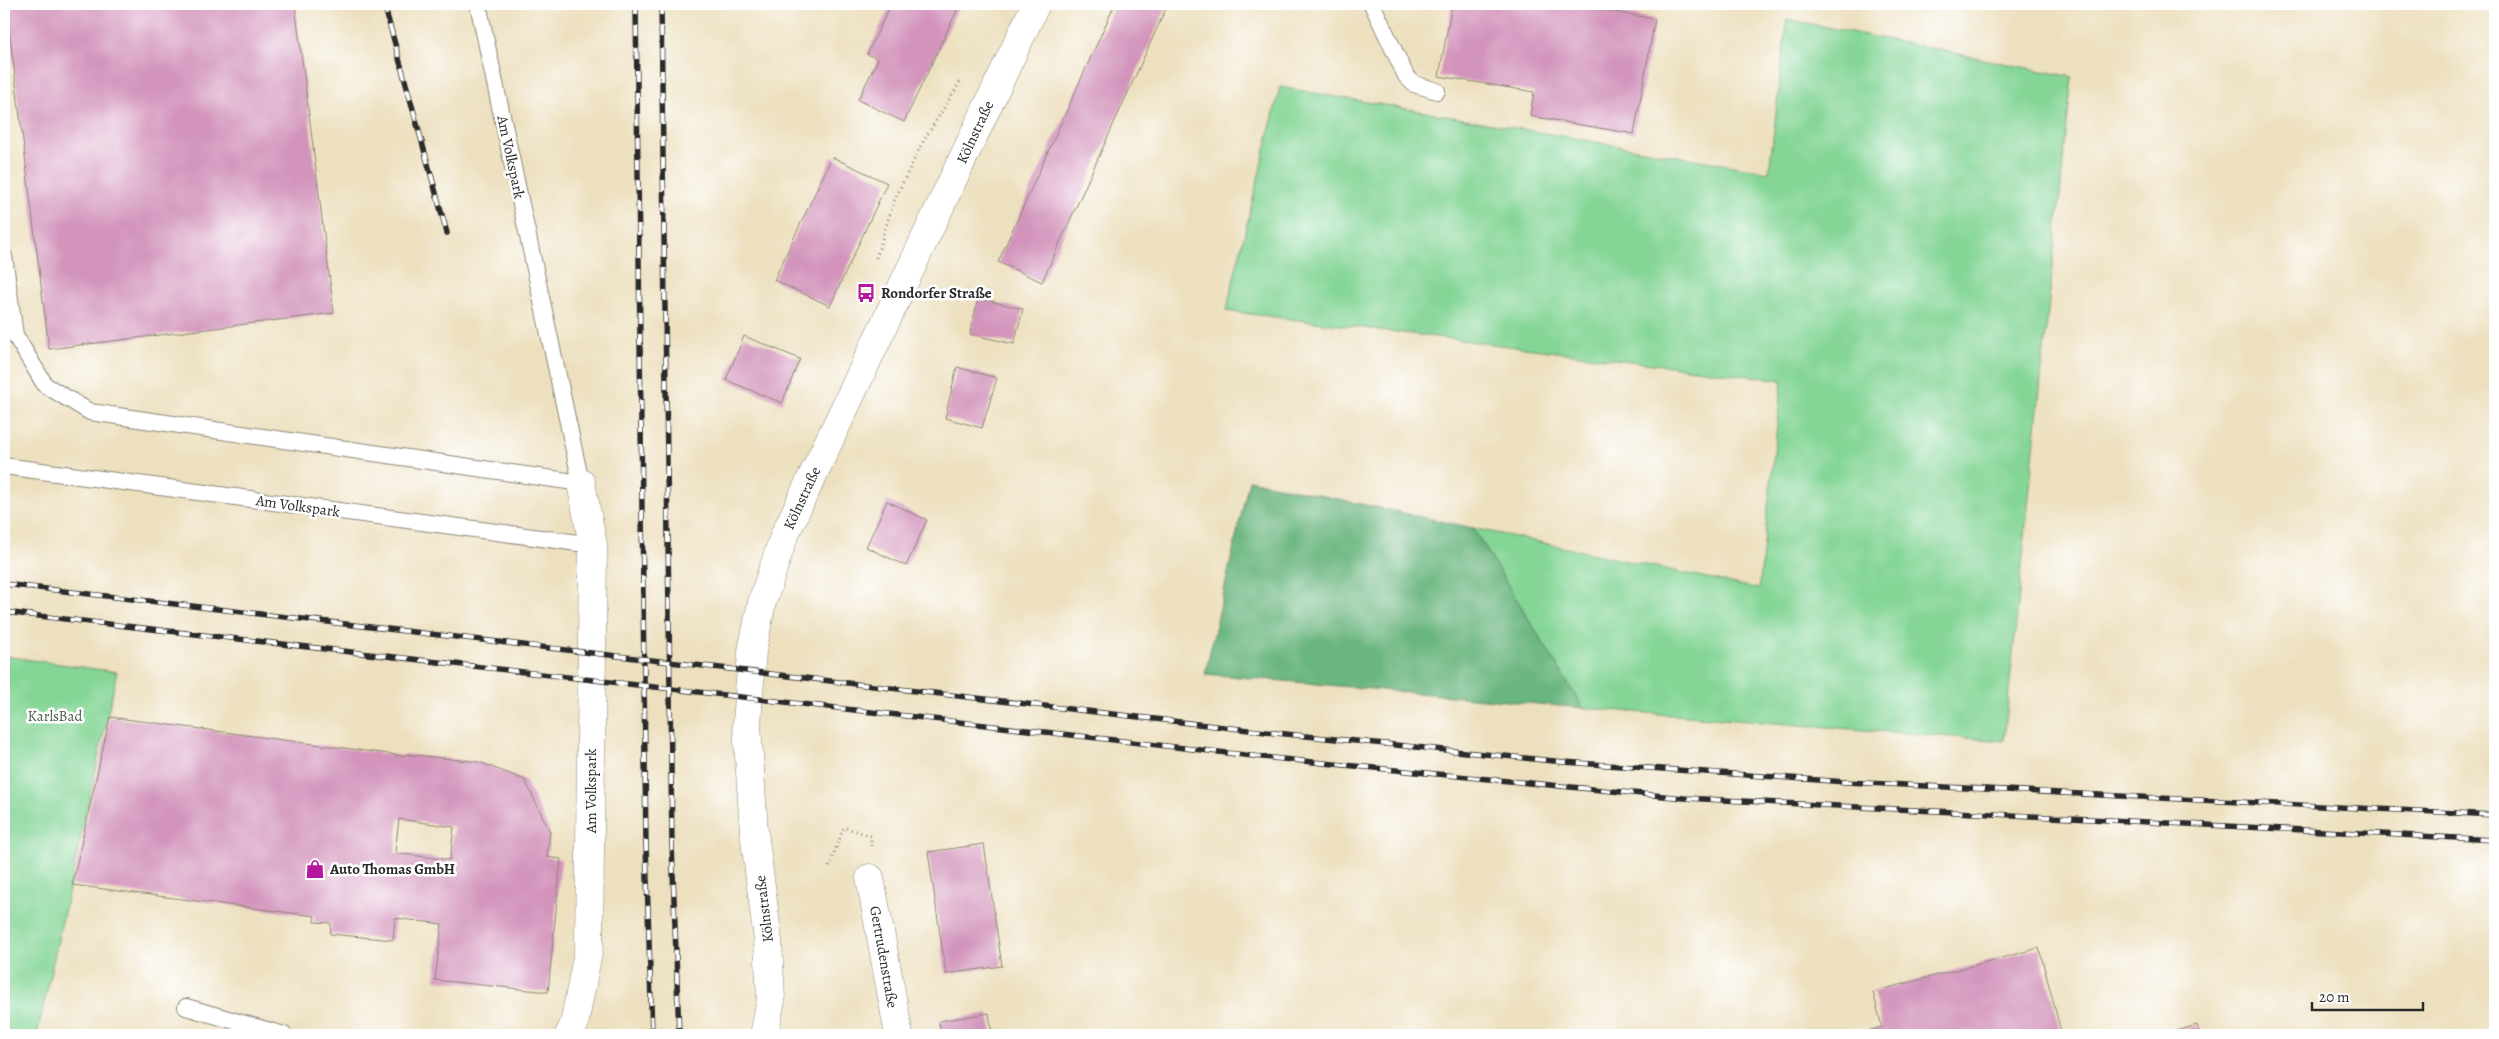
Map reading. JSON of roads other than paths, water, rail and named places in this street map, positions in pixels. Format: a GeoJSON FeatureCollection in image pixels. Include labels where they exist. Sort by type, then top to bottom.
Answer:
{"type":"FeatureCollection","features":[{"type":"Feature","properties":{"kind":"main road","name":"Kölnstraße"},"geometry":{"type":"LineString","coordinates":[[764,1035],[771,1000],[768,941],[754,832],[747,725],[752,651],[762,602],[784,536],[1036,4]]}},
{"type":"Feature","properties":{"kind":"main road","name":"Am Volkspark"},"geometry":{"type":"LineString","coordinates":[[569,1035],[574,1025],[590,947],[593,545],[581,483]]}},
{"type":"Feature","properties":{"kind":"main road","name":"Gertrudenstraße"},"geometry":{"type":"LineString","coordinates":[[870,878],[899,1035]]}},
{"type":"Feature","properties":{"kind":"lane","name":"Am Volkspark"},"geometry":{"type":"LineString","coordinates":[[478,4],[581,483]]}},
{"type":"Feature","properties":{"kind":"lane"},"geometry":{"type":"LineString","coordinates":[[1372,4],[1390,47],[1406,76],[1414,84],[1437,91]]}},
{"type":"Feature","properties":{"kind":"lane"},"geometry":{"type":"LineString","coordinates":[[4,256],[15,334],[45,385],[90,412],[581,483]]}},
{"type":"Feature","properties":{"kind":"lane","name":"Am Volkspark"},"geometry":{"type":"LineString","coordinates":[[4,466],[593,545]]}},
{"type":"Feature","properties":{"kind":"lane"},"geometry":{"type":"LineString","coordinates":[[186,1007],[284,1035]]}},
{"type":"Feature","properties":{"kind":"railway"},"geometry":{"type":"LineString","coordinates":[[384,4],[447,233]]}},
{"type":"Feature","properties":{"kind":"railway"},"geometry":{"type":"LineString","coordinates":[[636,4],[646,845],[652,1035]]}},
{"type":"Feature","properties":{"kind":"railway"},"geometry":{"type":"LineString","coordinates":[[661,4],[672,844],[679,1035]]}},
{"type":"Feature","properties":{"kind":"railway"},"geometry":{"type":"LineString","coordinates":[[4,584],[1266,732],[1564,762],[1846,782],[2495,815]]}},
{"type":"Feature","properties":{"kind":"railway"},"geometry":{"type":"LineString","coordinates":[[4,612],[1262,757],[1684,798],[2495,840]]}},
{"type":"Feature","properties":{"kind":"place","name":"Rondorfer Straße"},"geometry":{"type":"Point","coordinates":[866,293]}},
{"type":"Feature","properties":{"kind":"place","name":"Auto Thomas GmbH"},"geometry":{"type":"Point","coordinates":[315,869]}},
{"type":"Feature","properties":{"kind":"park label","name":"KarlsBad"},"geometry":{"type":"Point","coordinates":[55,716]}}]}
